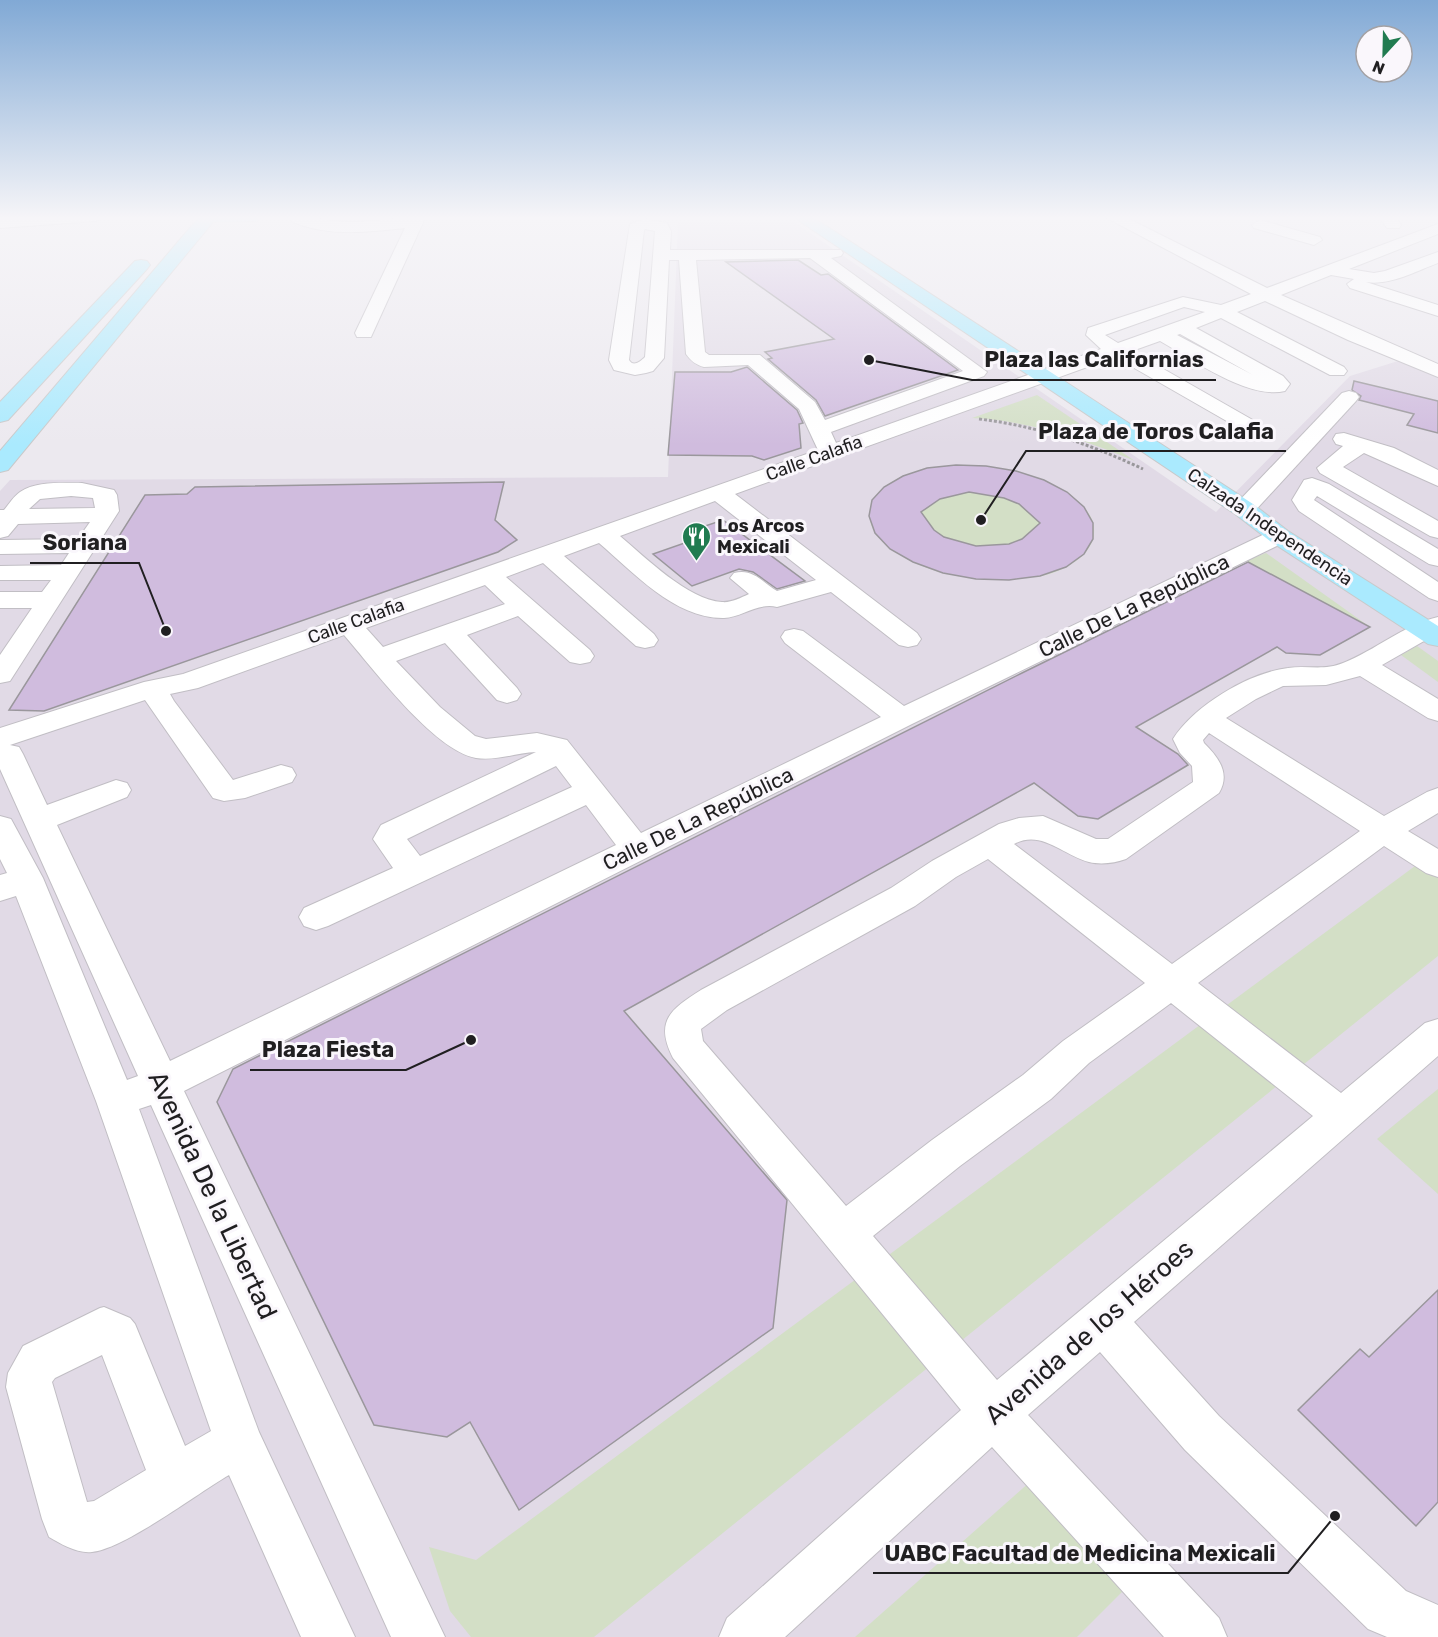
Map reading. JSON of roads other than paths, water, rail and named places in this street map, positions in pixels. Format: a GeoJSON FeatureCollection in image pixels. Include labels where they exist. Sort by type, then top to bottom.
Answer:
{"type":"FeatureCollection","features":[{"type":"Feature","properties":{"kind":"main road"},"geometry":{"type":"LineString","coordinates":[[0,415],[115,292]]}},
{"type":"Feature","properties":{"kind":"main road"},"geometry":{"type":"LineString","coordinates":[[0,465],[145,292]]}},
{"type":"Feature","properties":{"kind":"main road","name":"Calzada Independencia"},"geometry":{"type":"LineString","coordinates":[[915,292],[1244,509],[1279,536],[1434,630]]}},
{"type":"Feature","properties":{"kind":"street"},"geometry":{"type":"LineString","coordinates":[[364,333],[383,292]]}},
{"type":"Feature","properties":{"kind":"street"},"geometry":{"type":"LineString","coordinates":[[627,292],[619,360],[621,366],[635,369],[646,367],[654,358],[658,292]]}},
{"type":"Feature","properties":{"kind":"street"},"geometry":{"type":"LineString","coordinates":[[690,292],[696,354],[704,361],[753,359],[804,402],[830,452]]}},
{"type":"Feature","properties":{"kind":"street"},"geometry":{"type":"LineString","coordinates":[[819,429],[977,372],[867,292]]}},
{"type":"Feature","properties":{"kind":"street","name":"Calle Calafia"},"geometry":{"type":"LineString","coordinates":[[3,750],[348,624],[1162,334],[1271,292]]}},
{"type":"Feature","properties":{"kind":"street"},"geometry":{"type":"LineString","coordinates":[[1273,292],[1438,361]]}},
{"type":"Feature","properties":{"kind":"street"},"geometry":{"type":"LineString","coordinates":[[1273,292],[1385,350],[1438,371]]}},
{"type":"Feature","properties":{"kind":"street"},"geometry":{"type":"LineString","coordinates":[[1386,292],[1438,311]]}},
{"type":"Feature","properties":{"kind":"street"},"geometry":{"type":"LineString","coordinates":[[1258,431],[1102,342],[1095,332],[1183,302],[1198,303],[1221,311],[1337,371]]}},
{"type":"Feature","properties":{"kind":"street"},"geometry":{"type":"LineString","coordinates":[[1162,334],[1252,383],[1270,388],[1278,387],[1280,384],[1181,327]]}},
{"type":"Feature","properties":{"kind":"street"},"geometry":{"type":"LineString","coordinates":[[1244,509],[1349,397]]}},
{"type":"Feature","properties":{"kind":"street"},"geometry":{"type":"LineString","coordinates":[[1317,432],[1357,448],[1438,501]]}},
{"type":"Feature","properties":{"kind":"street"},"geometry":{"type":"LineString","coordinates":[[1438,479],[1386,453],[1357,448],[1320,477],[1302,500],[1307,506],[1438,593]]}},
{"type":"Feature","properties":{"kind":"street"},"geometry":{"type":"LineString","coordinates":[[1320,477],[1438,531]]}},
{"type":"Feature","properties":{"kind":"street"},"geometry":{"type":"LineString","coordinates":[[1320,477],[1336,496],[1438,559]]}},
{"type":"Feature","properties":{"kind":"street"},"geometry":{"type":"LineString","coordinates":[[3,666],[31,629],[105,515],[107,511],[104,493],[90,490],[33,494],[4,521]]}},
{"type":"Feature","properties":{"kind":"street"},"geometry":{"type":"LineString","coordinates":[[717,492],[908,639]]}},
{"type":"Feature","properties":{"kind":"street"},"geometry":{"type":"LineString","coordinates":[[602,533],[681,597],[697,604],[725,610],[766,596]]}},
{"type":"Feature","properties":{"kind":"street","name":"Calle De La República"},"geometry":{"type":"LineString","coordinates":[[116,1101],[162,1084],[902,718],[1279,536]]}},
{"type":"Feature","properties":{"kind":"street"},"geometry":{"type":"LineString","coordinates":[[0,547],[86,546]]}},
{"type":"Feature","properties":{"kind":"street"},"geometry":{"type":"LineString","coordinates":[[546,553],[645,640]]}},
{"type":"Feature","properties":{"kind":"street"},"geometry":{"type":"LineString","coordinates":[[0,573],[69,572]]}},
{"type":"Feature","properties":{"kind":"street"},"geometry":{"type":"LineString","coordinates":[[488,574],[580,656]]}},
{"type":"Feature","properties":{"kind":"street"},"geometry":{"type":"LineString","coordinates":[[743,578],[766,596],[783,599],[835,583]]}},
{"type":"Feature","properties":{"kind":"street"},"geometry":{"type":"LineString","coordinates":[[460,584],[496,615]]}},
{"type":"Feature","properties":{"kind":"street"},"geometry":{"type":"LineString","coordinates":[[0,600],[50,600]]}},
{"type":"Feature","properties":{"kind":"street"},"geometry":{"type":"LineString","coordinates":[[379,658],[522,606]]}},
{"type":"Feature","properties":{"kind":"street"},"geometry":{"type":"LineString","coordinates":[[348,624],[446,730],[467,746],[489,749],[541,742],[557,747],[637,850]]}},
{"type":"Feature","properties":{"kind":"street"},"geometry":{"type":"LineString","coordinates":[[0,630],[31,629]]}},
{"type":"Feature","properties":{"kind":"street"},"geometry":{"type":"LineString","coordinates":[[1200,1637],[994,1413],[871,1263],[843,1234],[686,1047],[682,1036],[683,1023],[694,1012],[714,1000],[903,897],[989,842],[1019,829],[1043,827],[1092,851],[1115,851],[1208,786],[1207,764],[1190,746],[1188,738],[1205,718],[1240,697],[1283,677],[1320,678],[1341,674],[1434,630]]}},
{"type":"Feature","properties":{"kind":"street"},"geometry":{"type":"LineString","coordinates":[[449,632],[507,694]]}},
{"type":"Feature","properties":{"kind":"street"},"geometry":{"type":"LineString","coordinates":[[794,637],[902,718]]}},
{"type":"Feature","properties":{"kind":"street"},"geometry":{"type":"LineString","coordinates":[[1362,665],[1438,712]]}},
{"type":"Feature","properties":{"kind":"street"},"geometry":{"type":"LineString","coordinates":[[157,695],[224,790],[234,791],[281,775]]}},
{"type":"Feature","properties":{"kind":"street"},"geometry":{"type":"LineString","coordinates":[[1205,718],[1438,865]]}},
{"type":"Feature","properties":{"kind":"street","name":"Avenida De la Libertad"},"geometry":{"type":"LineString","coordinates":[[3,750],[19,824],[162,1084],[418,1637]]}},
{"type":"Feature","properties":{"kind":"street"},"geometry":{"type":"LineString","coordinates":[[414,872],[389,839],[392,833],[561,752]]}},
{"type":"Feature","properties":{"kind":"street"},"geometry":{"type":"LineString","coordinates":[[19,824],[116,790]]}},
{"type":"Feature","properties":{"kind":"street"},"geometry":{"type":"LineString","coordinates":[[316,917],[592,790]]}},
{"type":"Feature","properties":{"kind":"street"},"geometry":{"type":"LineString","coordinates":[[843,1234],[946,1153],[1037,1087],[1076,1052],[1384,830],[1438,799]]}},
{"type":"Feature","properties":{"kind":"street","name":"Avenida De la Libertad"},"geometry":{"type":"LineString","coordinates":[[19,824],[13,883],[116,1101],[239,1442],[328,1637]]}},
{"type":"Feature","properties":{"kind":"street"},"geometry":{"type":"LineString","coordinates":[[989,842],[1341,1115]]}},
{"type":"Feature","properties":{"kind":"street","name":"Avenida de los Héroes"},"geometry":{"type":"LineString","coordinates":[[746,1637],[994,1413],[1438,1034]]}},
{"type":"Feature","properties":{"kind":"street"},"geometry":{"type":"LineString","coordinates":[[1102,1320],[1202,1432],[1387,1610],[1438,1632]]}},
{"type":"Feature","properties":{"kind":"street"},"geometry":{"type":"LineString","coordinates":[[175,1481],[239,1442]]}},
{"type":"Feature","properties":{"kind":"place","name":"Plaza las Californias"},"geometry":{"type":"Point","coordinates":[869,360]}},
{"type":"Feature","properties":{"kind":"place","name":"Plaza de Toros Calafia"},"geometry":{"type":"Point","coordinates":[981,520]}},
{"type":"Feature","properties":{"kind":"place","name":"Los Arcos Mexicali"},"geometry":{"type":"Point","coordinates":[696,562]}},
{"type":"Feature","properties":{"kind":"place","name":"Soriana"},"geometry":{"type":"Point","coordinates":[166,631]}},
{"type":"Feature","properties":{"kind":"place","name":"Plaza Fiesta"},"geometry":{"type":"Point","coordinates":[471,1040]}},
{"type":"Feature","properties":{"kind":"place","name":"UABC Facultad de Medicina Mexicali"},"geometry":{"type":"Point","coordinates":[1335,1516]}}]}
